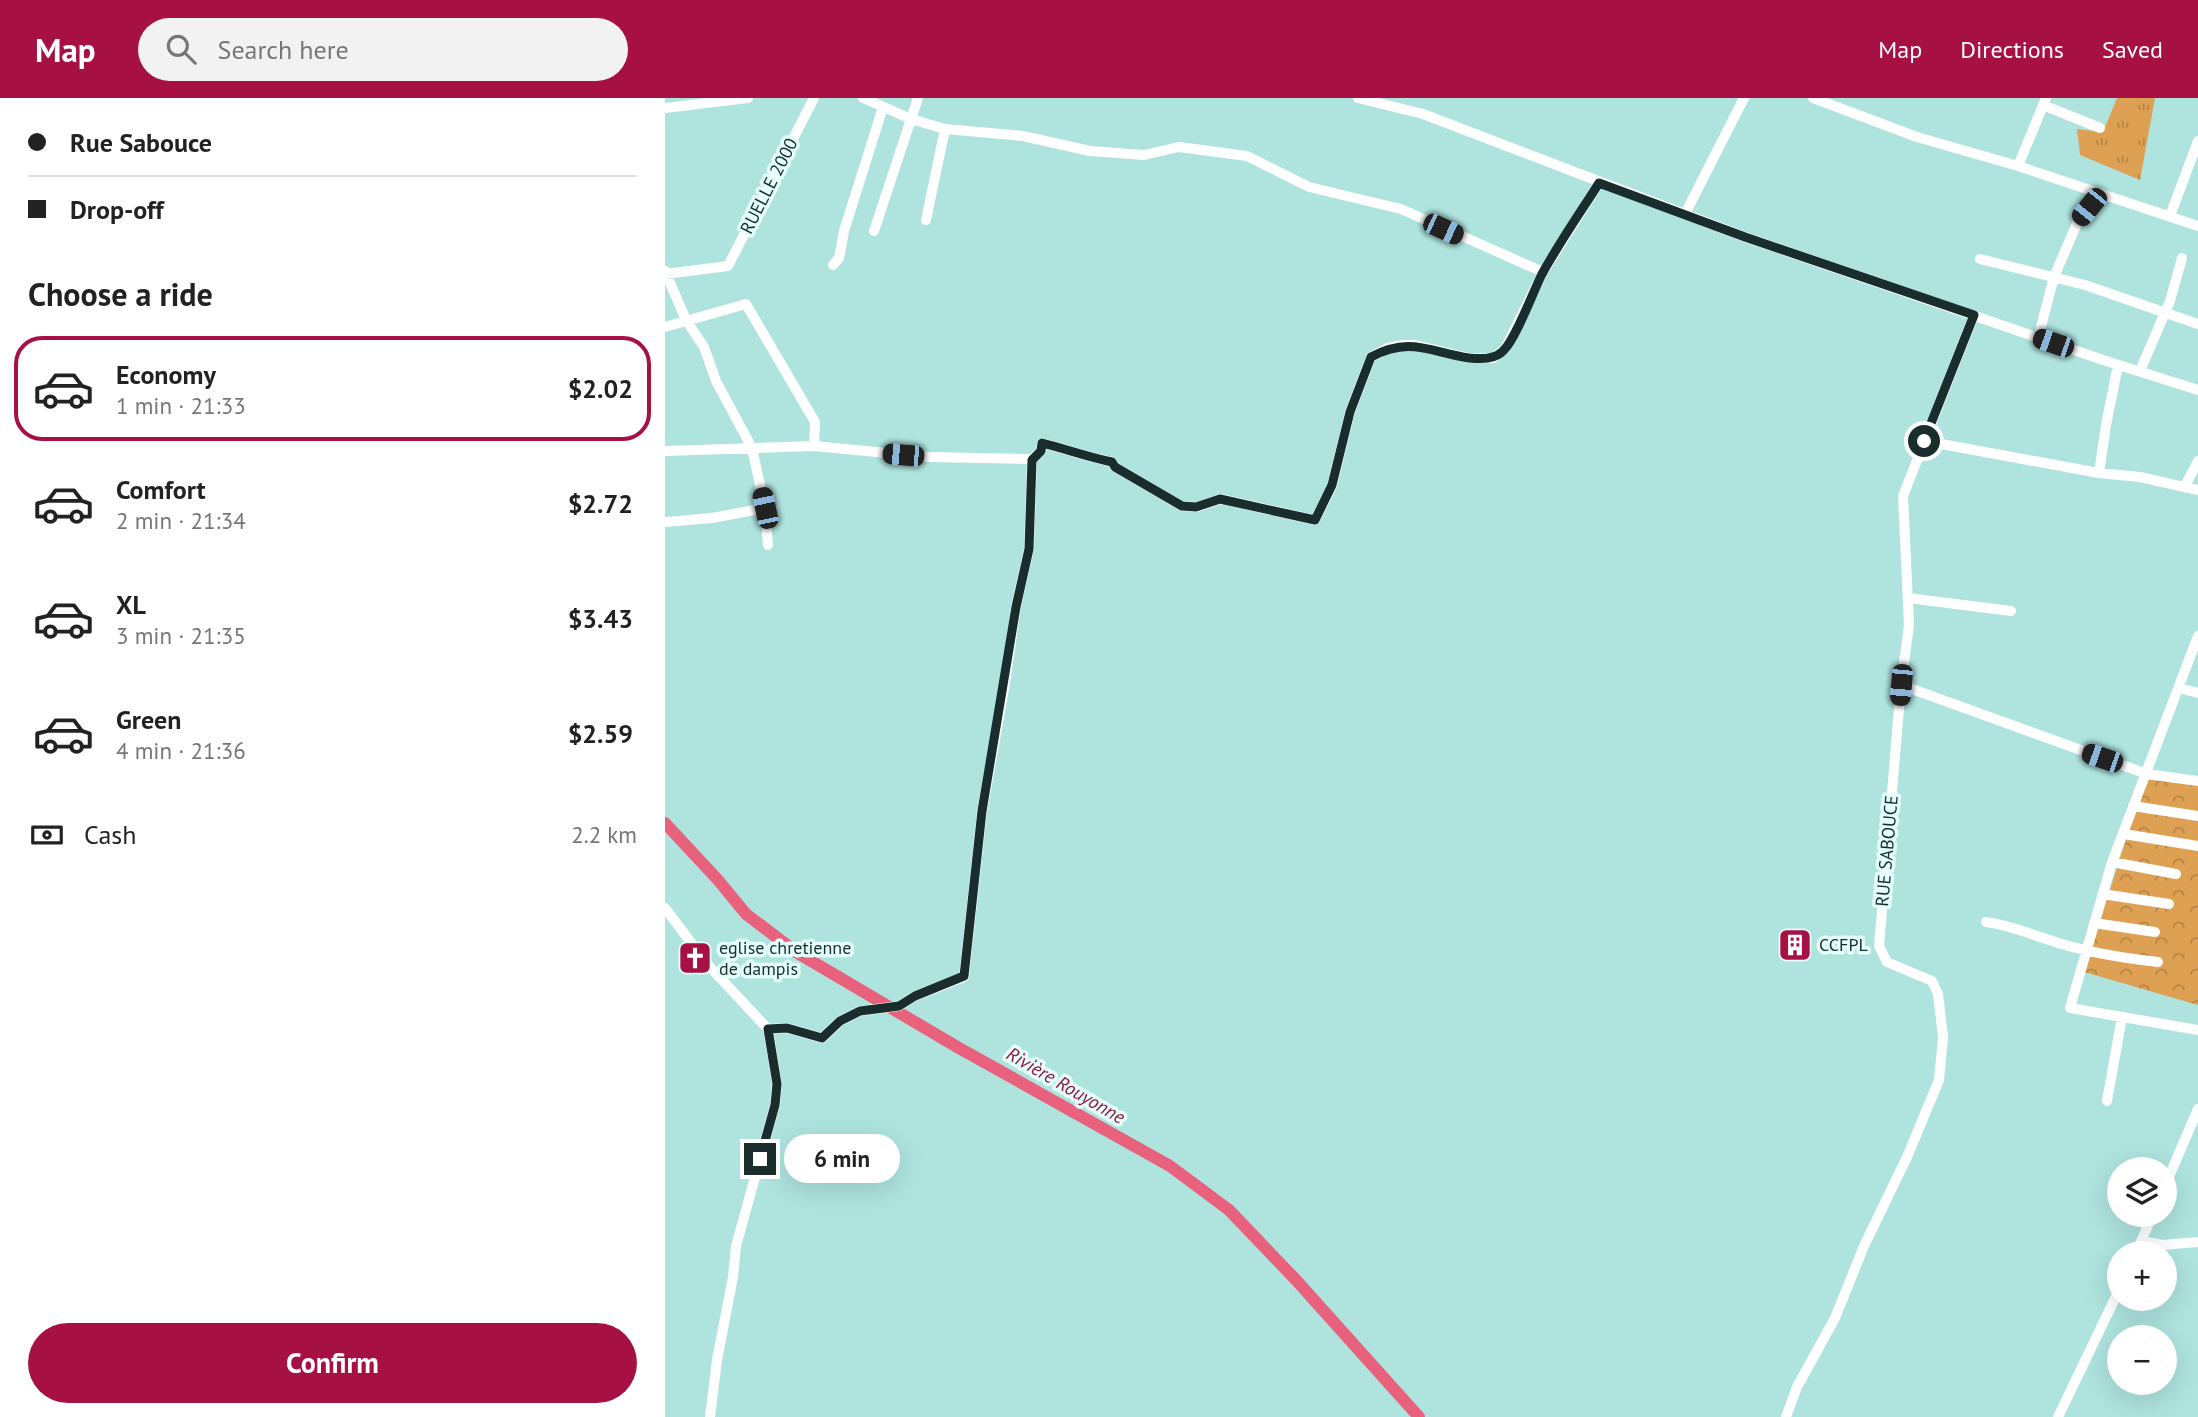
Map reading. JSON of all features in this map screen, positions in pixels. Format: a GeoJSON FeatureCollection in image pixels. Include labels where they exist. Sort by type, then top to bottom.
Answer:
{"type":"FeatureCollection","features":[{"type":"Feature","properties":{"kind":"street"},"geometry":{"type":"LineString","coordinates":[[667,104],[748,98]]}},
{"type":"Feature","properties":{"kind":"street","name":"RUELLE 2000"},"geometry":{"type":"LineString","coordinates":[[665,273],[728,266],[814,98]]}},
{"type":"Feature","properties":{"kind":"street"},"geometry":{"type":"LineString","coordinates":[[863,98],[911,120],[945,129],[1023,136],[1090,151],[1144,155],[1179,147],[1247,156],[1309,187],[1401,209],[1543,272]]}},
{"type":"Feature","properties":{"kind":"street"},"geometry":{"type":"LineString","coordinates":[[874,231],[918,98]]}},
{"type":"Feature","properties":{"kind":"street"},"geometry":{"type":"LineString","coordinates":[[1358,98],[1423,114],[1745,237],[2198,390]]}},
{"type":"Feature","properties":{"kind":"street"},"geometry":{"type":"LineString","coordinates":[[1685,214],[1744,98]]}},
{"type":"Feature","properties":{"kind":"street"},"geometry":{"type":"LineString","coordinates":[[1813,98],[1917,137],[2018,166],[2198,226]]}},
{"type":"Feature","properties":{"kind":"street"},"geometry":{"type":"LineString","coordinates":[[2018,166],[2045,102],[2100,128]]}},
{"type":"Feature","properties":{"kind":"street"},"geometry":{"type":"LineString","coordinates":[[832,265],[839,258],[844,231],[883,107]]}},
{"type":"Feature","properties":{"kind":"street"},"geometry":{"type":"LineString","coordinates":[[926,220],[945,129]]}},
{"type":"Feature","properties":{"kind":"street"},"geometry":{"type":"LineString","coordinates":[[2170,216],[2198,141]]}},
{"type":"Feature","properties":{"kind":"street"},"geometry":{"type":"LineString","coordinates":[[768,1029],[787,1028],[822,1038],[840,1021],[860,1011],[899,1006],[915,996],[964,976],[982,811],[1016,607],[1029,549],[1032,460],[1041,451],[1042,443],[1112,462],[1115,467],[1182,506],[1196,507],[1220,499],[1315,520],[1332,485],[1350,412],[1371,357],[1388,348],[1415,345],[1469,358],[1493,358],[1505,349],[1543,272],[1599,183]]}},
{"type":"Feature","properties":{"kind":"street"},"geometry":{"type":"LineString","coordinates":[[2038,338],[2054,277],[2078,221],[2100,193]]}},
{"type":"Feature","properties":{"kind":"street"},"geometry":{"type":"LineString","coordinates":[[2140,371],[2165,313],[2182,258]]}},
{"type":"Feature","properties":{"kind":"street"},"geometry":{"type":"LineString","coordinates":[[1980,259],[2085,285],[2198,324]]}},
{"type":"Feature","properties":{"kind":"street"},"geometry":{"type":"LineString","coordinates":[[665,273],[686,320],[704,347],[716,381],[752,448],[765,508],[768,545]]}},
{"type":"Feature","properties":{"kind":"street"},"geometry":{"type":"LineString","coordinates":[[665,327],[747,304],[815,422],[814,446]]}},
{"type":"Feature","properties":{"kind":"street","name":"RUE SABOUCE"},"geometry":{"type":"LineString","coordinates":[[1786,1417],[1797,1387],[1835,1318],[1864,1246],[1907,1157],[1939,1080],[1943,1037],[1938,994],[1932,981],[1887,962],[1879,946],[1901,685],[1909,625],[1903,496],[1974,315]]}},
{"type":"Feature","properties":{"kind":"street"},"geometry":{"type":"LineString","coordinates":[[2099,473],[2118,365]]}},
{"type":"Feature","properties":{"kind":"street"},"geometry":{"type":"LineString","coordinates":[[1924,441],[2099,473],[2140,477],[2198,490]]}},
{"type":"Feature","properties":{"kind":"street"},"geometry":{"type":"LineString","coordinates":[[665,451],[814,446],[929,457],[1032,460]]}},
{"type":"Feature","properties":{"kind":"street"},"geometry":{"type":"LineString","coordinates":[[2185,486],[2198,461]]}},
{"type":"Feature","properties":{"kind":"street"},"geometry":{"type":"LineString","coordinates":[[665,522],[712,518],[765,508]]}},
{"type":"Feature","properties":{"kind":"street"},"geometry":{"type":"LineString","coordinates":[[1908,598],[2011,611]]}},
{"type":"Feature","properties":{"kind":"street"},"geometry":{"type":"LineString","coordinates":[[2198,636],[2112,862],[2070,1008],[2198,1030]]}},
{"type":"Feature","properties":{"kind":"street"},"geometry":{"type":"LineString","coordinates":[[1901,685],[2147,774],[2198,781]]}},
{"type":"Feature","properties":{"kind":"street"},"geometry":{"type":"LineString","coordinates":[[2179,688],[2198,693]]}},
{"type":"Feature","properties":{"kind":"street"},"geometry":{"type":"LineString","coordinates":[[2133,806],[2198,816]]}},
{"type":"Feature","properties":{"kind":"street"},"geometry":{"type":"LineString","coordinates":[[2124,834],[2198,846]]}},
{"type":"Feature","properties":{"kind":"street"},"geometry":{"type":"LineString","coordinates":[[2112,862],[2176,874]]}},
{"type":"Feature","properties":{"kind":"street"},"geometry":{"type":"LineString","coordinates":[[2102,894],[2169,904]]}},
{"type":"Feature","properties":{"kind":"street"},"geometry":{"type":"LineString","coordinates":[[665,908],[708,965],[768,1029],[777,1084],[775,1105],[736,1246],[710,1417]]}},
{"type":"Feature","properties":{"kind":"street"},"geometry":{"type":"LineString","coordinates":[[1986,922],[2016,927],[2086,950],[2158,962]]}},
{"type":"Feature","properties":{"kind":"street"},"geometry":{"type":"LineString","coordinates":[[2094,923],[2155,932]]}},
{"type":"Feature","properties":{"kind":"street"},"geometry":{"type":"LineString","coordinates":[[2107,1101],[2122,1017]]}},
{"type":"Feature","properties":{"kind":"street"},"geometry":{"type":"LineString","coordinates":[[2177,1158],[2198,1108]]}},
{"type":"Feature","properties":{"kind":"street"},"geometry":{"type":"LineString","coordinates":[[2141,1241],[2147,1227]]}},
{"type":"Feature","properties":{"kind":"street"},"geometry":{"type":"LineString","coordinates":[[2177,1244],[2198,1242]]}},
{"type":"Feature","properties":{"kind":"street"},"geometry":{"type":"LineString","coordinates":[[2058,1417],[2109,1311]]}},
{"type":"Feature","properties":{"kind":"green space"},"geometry":{"type":"Polygon","coordinates":[[[2117,98],[2155,98],[2140,180],[2080,155],[2077,129],[2103,132],[2117,98]]]}},
{"type":"Feature","properties":{"kind":"green space"},"geometry":{"type":"Polygon","coordinates":[[[2145,779],[2198,785],[2198,1005],[2084,972],[2145,779]]]}},
{"type":"Feature","properties":{"kind":"waterway","name":"Rivière Rouyonne"},"geometry":{"type":"LineString","coordinates":[[665,823],[746,914],[796,952],[959,1048],[1170,1166],[1229,1210],[1419,1417]]}},
{"type":"Feature","properties":{"kind":"place","name":"CCFPL"},"geometry":{"type":"Point","coordinates":[1795,945]}},
{"type":"Feature","properties":{"kind":"place","name":"eglise chretienne de dampis"},"geometry":{"type":"Point","coordinates":[695,958]}},
{"type":"Feature","properties":{"kind":"route"},"geometry":{"type":"LineString","coordinates":[[760,1159],[775,1105],[777,1084],[768,1029],[787,1028],[822,1038],[840,1021],[860,1011],[899,1006],[915,996],[964,976],[982,811],[1016,607],[1029,549],[1032,460],[1041,451],[1042,443],[1112,462],[1115,467],[1182,506],[1196,507],[1220,499],[1315,520],[1332,485],[1350,412],[1371,357],[1388,348],[1403,345],[1415,345],[1469,358],[1493,358],[1505,349],[1543,272],[1599,183],[1745,237],[1974,315],[1924,441]]}}]}
